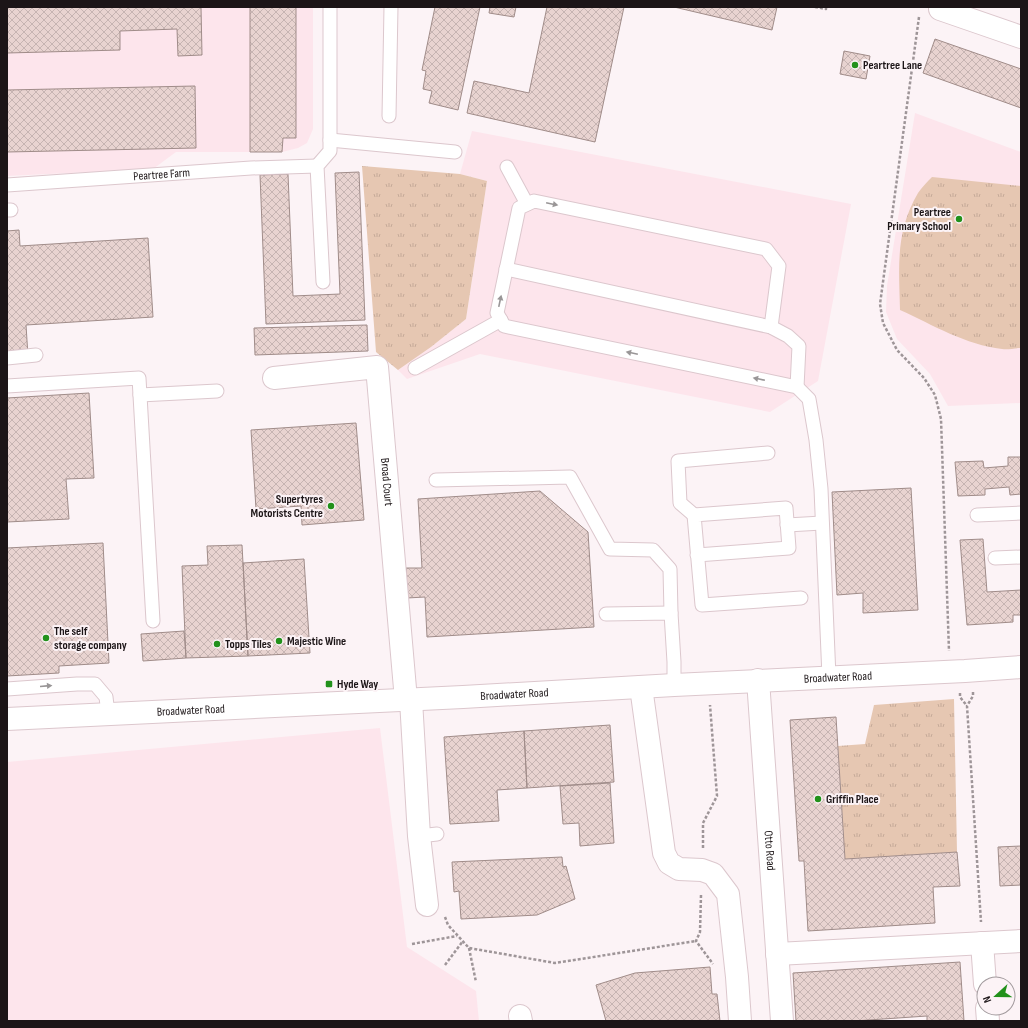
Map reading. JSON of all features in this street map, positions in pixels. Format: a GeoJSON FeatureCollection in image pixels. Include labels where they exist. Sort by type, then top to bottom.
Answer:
{"type":"FeatureCollection","features":[{"type":"Feature","properties":{"kind":"street"},"geometry":{"type":"LineString","coordinates":[[940,9],[1021,37]]}},
{"type":"Feature","properties":{"kind":"street","name":"Broad Court"},"geometry":{"type":"LineString","coordinates":[[274,378],[377,367],[408,700]]}},
{"type":"Feature","properties":{"kind":"street","name":"Broadwater Road"},"geometry":{"type":"LineString","coordinates":[[7,719],[408,700],[1021,667]]}},
{"type":"Feature","properties":{"kind":"street","name":"Otto Road"},"geometry":{"type":"LineString","coordinates":[[758,680],[782,1021]]}},
{"type":"Feature","properties":{"kind":"street"},"geometry":{"type":"LineString","coordinates":[[641,687],[664,852],[669,863],[679,869],[702,870],[713,874],[728,894],[738,977],[740,1021]]}},
{"type":"Feature","properties":{"kind":"street"},"geometry":{"type":"LineString","coordinates":[[408,700],[428,835],[428,905]]}},
{"type":"Feature","properties":{"kind":"street"},"geometry":{"type":"LineString","coordinates":[[777,954],[1021,941]]}},
{"type":"Feature","properties":{"kind":"street"},"geometry":{"type":"LineString","coordinates":[[982,943],[984,976]]}},
{"type":"Feature","properties":{"kind":"lane"},"geometry":{"type":"LineString","coordinates":[[323,282],[317,166],[330,152],[330,7]]}},
{"type":"Feature","properties":{"kind":"lane"},"geometry":{"type":"LineString","coordinates":[[389,116],[391,7]]}},
{"type":"Feature","properties":{"kind":"lane"},"geometry":{"type":"LineString","coordinates":[[330,140],[455,152]]}},
{"type":"Feature","properties":{"kind":"lane","name":"Peartree Farm"},"geometry":{"type":"LineString","coordinates":[[7,185],[251,168],[317,166]]}},
{"type":"Feature","properties":{"kind":"lane"},"geometry":{"type":"LineString","coordinates":[[507,167],[527,204]]}},
{"type":"Feature","properties":{"kind":"lane"},"geometry":{"type":"LineString","coordinates":[[771,328],[779,266],[766,249],[534,201],[519,208],[497,313],[504,326],[797,387],[809,399],[816,440],[821,489],[829,677]]}},
{"type":"Feature","properties":{"kind":"lane"},"geometry":{"type":"LineString","coordinates":[[506,269],[771,328],[788,336],[799,346],[797,387]]}},
{"type":"Feature","properties":{"kind":"lane"},"geometry":{"type":"LineString","coordinates":[[414,368],[501,320]]}},
{"type":"Feature","properties":{"kind":"lane"},"geometry":{"type":"LineString","coordinates":[[7,358],[36,355]]}},
{"type":"Feature","properties":{"kind":"lane"},"geometry":{"type":"LineString","coordinates":[[7,386],[139,378],[153,621]]}},
{"type":"Feature","properties":{"kind":"lane"},"geometry":{"type":"LineString","coordinates":[[140,395],[217,391]]}},
{"type":"Feature","properties":{"kind":"lane"},"geometry":{"type":"LineString","coordinates":[[697,555],[789,548],[786,508],[694,515],[680,503],[678,461],[768,454]]}},
{"type":"Feature","properties":{"kind":"lane"},"geometry":{"type":"LineString","coordinates":[[436,480],[570,477],[610,549],[653,550],[670,569],[670,613],[674,662],[674,685]]}},
{"type":"Feature","properties":{"kind":"lane"},"geometry":{"type":"LineString","coordinates":[[977,516],[1021,513]]}},
{"type":"Feature","properties":{"kind":"lane"},"geometry":{"type":"LineString","coordinates":[[694,515],[702,605],[801,598]]}},
{"type":"Feature","properties":{"kind":"lane"},"geometry":{"type":"LineString","coordinates":[[788,525],[822,523]]}},
{"type":"Feature","properties":{"kind":"lane"},"geometry":{"type":"LineString","coordinates":[[995,558],[1021,557]]}},
{"type":"Feature","properties":{"kind":"lane"},"geometry":{"type":"LineString","coordinates":[[606,614],[670,613]]}},
{"type":"Feature","properties":{"kind":"lane"},"geometry":{"type":"LineString","coordinates":[[7,689],[95,684],[106,697],[108,714]]}},
{"type":"Feature","properties":{"kind":"path"},"geometry":{"type":"LineString","coordinates":[[815,7],[826,10],[826,7]]}},
{"type":"Feature","properties":{"kind":"path"},"geometry":{"type":"LineString","coordinates":[[919,15],[880,304],[883,323],[898,350],[924,378],[935,395],[941,419],[949,651]]}},
{"type":"Feature","properties":{"kind":"path"},"geometry":{"type":"LineString","coordinates":[[967,706],[973,696],[973,690]]}},
{"type":"Feature","properties":{"kind":"path"},"geometry":{"type":"LineString","coordinates":[[960,691],[960,697],[967,706],[982,943]]}},
{"type":"Feature","properties":{"kind":"path"},"geometry":{"type":"LineString","coordinates":[[428,905],[442,910],[448,925],[469,948],[476,982]]}},
{"type":"Feature","properties":{"kind":"path"},"geometry":{"type":"LineString","coordinates":[[412,944],[458,936]]}},
{"type":"Feature","properties":{"kind":"path"},"geometry":{"type":"LineString","coordinates":[[445,965],[463,941]]}},
{"type":"Feature","properties":{"kind":"path"},"geometry":{"type":"LineString","coordinates":[[469,948],[555,963],[696,941]]}},
{"type":"Feature","properties":{"kind":"shaded area"},"geometry":{"type":"Polygon","coordinates":[[[7,7],[313,7],[313,129],[307,143],[298,148],[282,152],[176,152],[153,169],[7,176],[7,7]]]}},
{"type":"Feature","properties":{"kind":"shaded area","name":"Peartree Primary School"},"geometry":{"type":"Polygon","coordinates":[[[915,113],[1021,152],[1021,403],[948,406],[930,374],[897,339],[886,312],[887,286],[915,113]]]}},
{"type":"Feature","properties":{"kind":"shaded area"},"geometry":{"type":"Polygon","coordinates":[[[472,131],[851,204],[818,381],[770,412],[480,354],[407,379],[398,370],[431,347],[466,319],[487,181],[460,174],[472,131]]]}},
{"type":"Feature","properties":{"kind":"shaded area"},"geometry":{"type":"Polygon","coordinates":[[[380,728],[407,947],[476,991],[479,1021],[7,1021],[7,762],[380,728]]]}},
{"type":"Feature","properties":{"kind":"green space"},"geometry":{"type":"Polygon","coordinates":[[[362,166],[460,174],[487,181],[466,319],[431,347],[398,370],[376,352],[362,166]]]}},
{"type":"Feature","properties":{"kind":"green space"},"geometry":{"type":"Polygon","coordinates":[[[932,177],[1021,186],[1021,348],[1004,349],[989,347],[963,339],[900,310],[899,265],[905,222],[918,193],[932,177]]]}},
{"type":"Feature","properties":{"kind":"green space"},"geometry":{"type":"Polygon","coordinates":[[[954,699],[957,852],[845,859],[838,746],[865,744],[874,705],[954,699]]]}},
{"type":"Feature","properties":{"kind":"building"},"geometry":{"type":"Polygon","coordinates":[[[7,7],[201,7],[202,55],[178,56],[177,29],[120,31],[120,50],[7,53],[7,7]]]}},
{"type":"Feature","properties":{"kind":"building"},"geometry":{"type":"Polygon","coordinates":[[[250,7],[296,7],[296,138],[283,138],[282,152],[250,152],[250,7]]]}},
{"type":"Feature","properties":{"kind":"building"},"geometry":{"type":"Polygon","coordinates":[[[435,7],[480,7],[458,110],[429,103],[432,91],[423,89],[426,71],[422,70],[435,7]]]}},
{"type":"Feature","properties":{"kind":"building"},"geometry":{"type":"Polygon","coordinates":[[[490,7],[516,7],[514,17],[489,13],[490,7]]]}},
{"type":"Feature","properties":{"kind":"building"},"geometry":{"type":"Polygon","coordinates":[[[547,7],[624,7],[595,142],[467,113],[474,81],[529,93],[547,7]]]}},
{"type":"Feature","properties":{"kind":"building"},"geometry":{"type":"Polygon","coordinates":[[[674,7],[777,7],[772,30],[674,7]]]}},
{"type":"Feature","properties":{"kind":"building"},"geometry":{"type":"Polygon","coordinates":[[[935,39],[1021,69],[1021,108],[923,73],[935,39]]]}},
{"type":"Feature","properties":{"kind":"building","name":"Peartree Lane"},"geometry":{"type":"Polygon","coordinates":[[[844,51],[870,56],[866,79],[840,74],[844,51]]]}},
{"type":"Feature","properties":{"kind":"building"},"geometry":{"type":"Polygon","coordinates":[[[195,86],[196,148],[7,152],[7,90],[195,86]]]}},
{"type":"Feature","properties":{"kind":"building"},"geometry":{"type":"Polygon","coordinates":[[[359,172],[365,320],[266,324],[260,175],[288,174],[293,296],[340,294],[335,173],[359,172]]]}},
{"type":"Feature","properties":{"kind":"building"},"geometry":{"type":"Polygon","coordinates":[[[19,230],[20,246],[148,238],[153,317],[26,325],[28,356],[7,357],[7,231],[19,230]]]}},
{"type":"Feature","properties":{"kind":"building"},"geometry":{"type":"Polygon","coordinates":[[[367,325],[368,351],[255,355],[254,328],[367,325]]]}},
{"type":"Feature","properties":{"kind":"building"},"geometry":{"type":"Polygon","coordinates":[[[89,393],[94,478],[66,479],[69,519],[7,522],[7,398],[89,393]]]}},
{"type":"Feature","properties":{"kind":"building"},"geometry":{"type":"Polygon","coordinates":[[[356,423],[364,520],[302,525],[301,506],[256,509],[251,430],[356,423]]]}},
{"type":"Feature","properties":{"kind":"building"},"geometry":{"type":"Polygon","coordinates":[[[1008,457],[1021,457],[1021,494],[1010,495],[1009,487],[985,489],[985,495],[958,496],[955,462],[983,461],[984,468],[1008,466],[1008,457]]]}},
{"type":"Feature","properties":{"kind":"building"},"geometry":{"type":"Polygon","coordinates":[[[911,488],[918,610],[863,613],[863,593],[837,595],[832,492],[911,488]]]}},
{"type":"Feature","properties":{"kind":"building"},"geometry":{"type":"Polygon","coordinates":[[[540,491],[588,532],[594,627],[427,637],[425,597],[407,598],[406,568],[422,568],[418,499],[540,491]]]}},
{"type":"Feature","properties":{"kind":"building"},"geometry":{"type":"Polygon","coordinates":[[[983,539],[987,592],[1021,590],[1021,615],[1013,615],[1013,622],[967,625],[960,540],[983,539]]]}},
{"type":"Feature","properties":{"kind":"building"},"geometry":{"type":"Polygon","coordinates":[[[103,543],[109,663],[59,666],[59,673],[7,676],[7,548],[103,543]]]}},
{"type":"Feature","properties":{"kind":"building"},"geometry":{"type":"Polygon","coordinates":[[[242,545],[248,656],[186,658],[182,566],[208,565],[207,546],[242,545]]]}},
{"type":"Feature","properties":{"kind":"building"},"geometry":{"type":"Polygon","coordinates":[[[304,559],[310,653],[248,656],[243,563],[304,559]]]}},
{"type":"Feature","properties":{"kind":"building"},"geometry":{"type":"Polygon","coordinates":[[[184,631],[186,658],[143,661],[141,634],[184,631]]]}},
{"type":"Feature","properties":{"kind":"building","name":"Griffin Place"},"geometry":{"type":"Polygon","coordinates":[[[836,717],[845,859],[957,852],[960,886],[933,887],[935,923],[808,931],[804,861],[799,861],[790,720],[836,717]]]}},
{"type":"Feature","properties":{"kind":"building"},"geometry":{"type":"Polygon","coordinates":[[[610,725],[614,782],[527,788],[524,731],[610,725]]]}},
{"type":"Feature","properties":{"kind":"building"},"geometry":{"type":"Polygon","coordinates":[[[524,731],[527,788],[497,790],[499,821],[450,824],[444,737],[524,731]]]}},
{"type":"Feature","properties":{"kind":"building"},"geometry":{"type":"Polygon","coordinates":[[[610,783],[614,843],[580,846],[579,823],[563,824],[560,786],[610,783]]]}},
{"type":"Feature","properties":{"kind":"building"},"geometry":{"type":"Polygon","coordinates":[[[1021,846],[1021,885],[1000,886],[998,847],[1021,846]]]}},
{"type":"Feature","properties":{"kind":"building"},"geometry":{"type":"Polygon","coordinates":[[[562,857],[563,867],[566,866],[575,899],[537,915],[461,919],[459,891],[454,892],[452,862],[562,857]]]}},
{"type":"Feature","properties":{"kind":"building"},"geometry":{"type":"Polygon","coordinates":[[[960,962],[964,1021],[927,1021],[927,1016],[854,1021],[796,1021],[793,973],[960,962]]]}},
{"type":"Feature","properties":{"kind":"building"},"geometry":{"type":"Polygon","coordinates":[[[710,967],[712,994],[717,994],[720,1021],[606,1021],[596,985],[635,973],[710,967]]]}},
{"type":"Feature","properties":{"kind":"place","name":"Peartree Lane"},"geometry":{"type":"Point","coordinates":[855,65]}},
{"type":"Feature","properties":{"kind":"place","name":"Peartree Primary School"},"geometry":{"type":"Point","coordinates":[959,219]}},
{"type":"Feature","properties":{"kind":"place","name":"Supertyres Motorists Centre"},"geometry":{"type":"Point","coordinates":[331,506]}},
{"type":"Feature","properties":{"kind":"place","name":"The self storage company"},"geometry":{"type":"Point","coordinates":[46,638]}},
{"type":"Feature","properties":{"kind":"place","name":"Majestic Wine"},"geometry":{"type":"Point","coordinates":[279,641]}},
{"type":"Feature","properties":{"kind":"place","name":"Topps Tiles"},"geometry":{"type":"Point","coordinates":[217,644]}},
{"type":"Feature","properties":{"kind":"place","name":"Hyde Way"},"geometry":{"type":"Point","coordinates":[329,684]}},
{"type":"Feature","properties":{"kind":"place","name":"Griffin Place"},"geometry":{"type":"Point","coordinates":[818,799]}}]}
